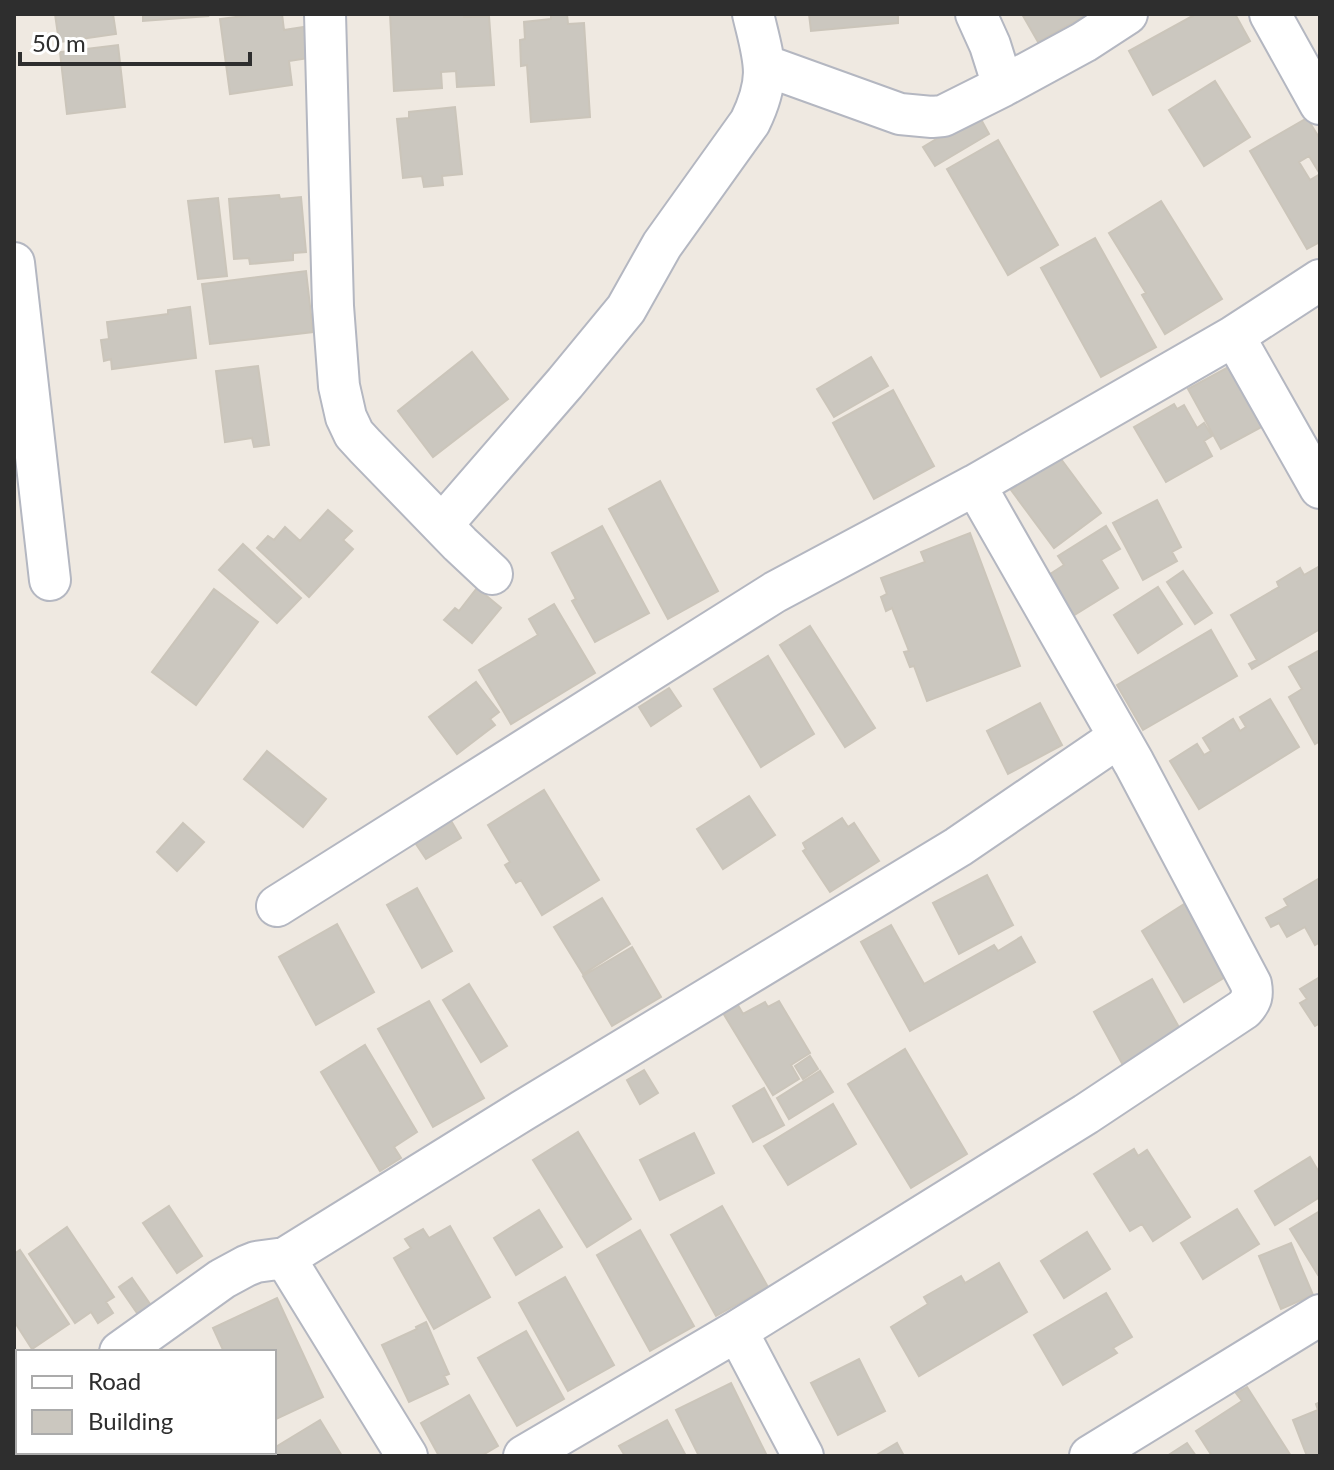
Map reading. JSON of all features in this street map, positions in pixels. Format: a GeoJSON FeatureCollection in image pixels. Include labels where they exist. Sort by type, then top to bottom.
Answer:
{"type":"FeatureCollection","features":[{"type":"Feature","properties":{"kind":"street"},"geometry":{"type":"LineString","coordinates":[[325,14],[333,306],[341,396],[346,417],[354,434],[492,574]]}},
{"type":"Feature","properties":{"kind":"street"},"geometry":{"type":"LineString","coordinates":[[442,525],[626,309],[662,245],[750,122],[762,94],[764,65],[753,14]]}},
{"type":"Feature","properties":{"kind":"street"},"geometry":{"type":"LineString","coordinates":[[976,14],[1003,86]]}},
{"type":"Feature","properties":{"kind":"street"},"geometry":{"type":"LineString","coordinates":[[764,65],[900,114],[920,118],[943,116],[1084,42],[1127,14]]}},
{"type":"Feature","properties":{"kind":"street"},"geometry":{"type":"LineString","coordinates":[[1270,14],[1320,104]]}},
{"type":"Feature","properties":{"kind":"street"},"geometry":{"type":"LineString","coordinates":[[14,263],[50,580]]}},
{"type":"Feature","properties":{"kind":"street"},"geometry":{"type":"LineString","coordinates":[[277,906],[775,592],[975,485],[1234,336],[1320,280]]}},
{"type":"Feature","properties":{"kind":"street"},"geometry":{"type":"LineString","coordinates":[[1234,336],[1320,488]]}},
{"type":"Feature","properties":{"kind":"street"},"geometry":{"type":"LineString","coordinates":[[524,1456],[737,1331],[1086,1114],[1244,1009],[1251,1001],[1251,984],[1119,737],[975,485]]}},
{"type":"Feature","properties":{"kind":"street"},"geometry":{"type":"LineString","coordinates":[[123,1350],[222,1279],[246,1266],[285,1258],[958,847],[1119,737]]}},
{"type":"Feature","properties":{"kind":"street"},"geometry":{"type":"LineString","coordinates":[[285,1258],[407,1456]]}},
{"type":"Feature","properties":{"kind":"street"},"geometry":{"type":"LineString","coordinates":[[1090,1456],[1320,1315]]}},
{"type":"Feature","properties":{"kind":"street"},"geometry":{"type":"LineString","coordinates":[[737,1331],[803,1456]]}},
{"type":"Feature","properties":{"kind":"building"},"geometry":{"type":"Polygon","coordinates":[[[55,14],[113,14],[116,34],[59,42],[55,14]]]}},
{"type":"Feature","properties":{"kind":"building"},"geometry":{"type":"Polygon","coordinates":[[[143,14],[207,14],[208,16],[143,21],[143,14]]]}},
{"type":"Feature","properties":{"kind":"building"},"geometry":{"type":"Polygon","coordinates":[[[282,14],[284,30],[304,27],[309,58],[289,61],[292,85],[230,94],[220,19],[282,14]]]}},
{"type":"Feature","properties":{"kind":"building"},"geometry":{"type":"Polygon","coordinates":[[[390,14],[489,16],[494,85],[457,87],[456,71],[441,72],[442,88],[394,91],[390,14]]]}},
{"type":"Feature","properties":{"kind":"building"},"geometry":{"type":"Polygon","coordinates":[[[567,14],[568,24],[584,23],[590,117],[531,122],[527,65],[521,66],[520,40],[525,39],[524,22],[567,14]]]}},
{"type":"Feature","properties":{"kind":"building"},"geometry":{"type":"Polygon","coordinates":[[[809,14],[898,14],[898,23],[811,31],[809,14]]]}},
{"type":"Feature","properties":{"kind":"building"},"geometry":{"type":"Polygon","coordinates":[[[1022,14],[1088,14],[1038,42],[1022,14]]]}},
{"type":"Feature","properties":{"kind":"building"},"geometry":{"type":"Polygon","coordinates":[[[1196,14],[1235,14],[1250,41],[1153,95],[1129,51],[1196,14]]]}},
{"type":"Feature","properties":{"kind":"building"},"geometry":{"type":"Polygon","coordinates":[[[118,45],[125,107],[67,114],[60,52],[118,45]]]}},
{"type":"Feature","properties":{"kind":"building"},"geometry":{"type":"Polygon","coordinates":[[[1215,81],[1250,137],[1204,166],[1169,110],[1215,81]]]}},
{"type":"Feature","properties":{"kind":"building"},"geometry":{"type":"Polygon","coordinates":[[[455,107],[462,174],[442,176],[443,185],[424,187],[422,176],[403,178],[397,119],[409,118],[409,112],[455,107]]]}},
{"type":"Feature","properties":{"kind":"building"},"geometry":{"type":"Polygon","coordinates":[[[978,114],[989,134],[935,166],[923,147],[978,114]]]}},
{"type":"Feature","properties":{"kind":"building"},"geometry":{"type":"Polygon","coordinates":[[[1307,118],[1320,139],[1320,174],[1320,242],[1307,249],[1250,151],[1307,118]],[[1309,156],[1299,162],[1310,180],[1320,174],[1309,156]]]}},
{"type":"Feature","properties":{"kind":"building"},"geometry":{"type":"Polygon","coordinates":[[[998,140],[1058,245],[1008,275],[947,169],[998,140]]]}},
{"type":"Feature","properties":{"kind":"building"},"geometry":{"type":"Polygon","coordinates":[[[279,195],[280,199],[301,197],[306,252],[293,253],[293,260],[250,264],[249,258],[234,259],[229,199],[279,195]]]}},
{"type":"Feature","properties":{"kind":"building"},"geometry":{"type":"Polygon","coordinates":[[[218,198],[227,276],[198,279],[188,201],[218,198]]]}},
{"type":"Feature","properties":{"kind":"building"},"geometry":{"type":"Polygon","coordinates":[[[1161,201],[1222,299],[1165,334],[1142,295],[1146,293],[1109,233],[1161,201]]]}},
{"type":"Feature","properties":{"kind":"building"},"geometry":{"type":"Polygon","coordinates":[[[1095,238],[1156,347],[1101,377],[1041,268],[1095,238]]]}},
{"type":"Feature","properties":{"kind":"building"},"geometry":{"type":"Polygon","coordinates":[[[306,271],[313,332],[210,344],[202,284],[306,271]]]}},
{"type":"Feature","properties":{"kind":"building"},"geometry":{"type":"Polygon","coordinates":[[[190,307],[196,358],[112,369],[111,359],[104,361],[101,340],[109,339],[107,322],[168,314],[168,310],[190,307]]]}},
{"type":"Feature","properties":{"kind":"building"},"geometry":{"type":"Polygon","coordinates":[[[472,352],[508,399],[433,457],[398,411],[472,352]]]}},
{"type":"Feature","properties":{"kind":"building"},"geometry":{"type":"Polygon","coordinates":[[[871,357],[888,386],[834,417],[817,389],[871,357]]]}},
{"type":"Feature","properties":{"kind":"building"},"geometry":{"type":"Polygon","coordinates":[[[1232,365],[1265,425],[1221,449],[1188,389],[1232,365]]]}},
{"type":"Feature","properties":{"kind":"building"},"geometry":{"type":"Polygon","coordinates":[[[258,366],[269,445],[254,447],[252,438],[225,442],[216,371],[258,366]]]}},
{"type":"Feature","properties":{"kind":"building"},"geometry":{"type":"Polygon","coordinates":[[[893,390],[934,466],[874,499],[833,423],[893,390]]]}},
{"type":"Feature","properties":{"kind":"building"},"geometry":{"type":"Polygon","coordinates":[[[1174,404],[1177,409],[1184,405],[1197,428],[1204,423],[1212,436],[1204,441],[1212,456],[1166,482],[1134,427],[1174,404]]]}},
{"type":"Feature","properties":{"kind":"building"},"geometry":{"type":"Polygon","coordinates":[[[1058,455],[1101,513],[1054,548],[1011,490],[1058,455]]]}},
{"type":"Feature","properties":{"kind":"building"},"geometry":{"type":"Polygon","coordinates":[[[660,481],[718,591],[668,619],[609,509],[660,481]]]}},
{"type":"Feature","properties":{"kind":"building"},"geometry":{"type":"Polygon","coordinates":[[[1157,500],[1181,547],[1172,552],[1177,561],[1143,580],[1113,523],[1157,500]]]}},
{"type":"Feature","properties":{"kind":"building"},"geometry":{"type":"Polygon","coordinates":[[[328,510],[352,531],[343,540],[353,549],[309,597],[257,548],[268,536],[274,540],[285,527],[300,541],[328,510]]]}},
{"type":"Feature","properties":{"kind":"building"},"geometry":{"type":"Polygon","coordinates":[[[602,526],[649,613],[595,642],[572,601],[576,599],[552,553],[602,526]]]}},
{"type":"Feature","properties":{"kind":"building"},"geometry":{"type":"Polygon","coordinates":[[[1106,526],[1120,549],[1101,560],[1118,588],[1071,617],[1047,576],[1064,565],[1058,556],[1106,526]]]}},
{"type":"Feature","properties":{"kind":"building"},"geometry":{"type":"Polygon","coordinates":[[[970,533],[1020,666],[927,701],[914,666],[910,667],[904,652],[909,651],[892,608],[886,611],[881,597],[887,594],[881,578],[925,562],[921,552],[970,533]]]}},
{"type":"Feature","properties":{"kind":"building"},"geometry":{"type":"Polygon","coordinates":[[[243,544],[301,598],[277,623],[219,570],[243,544]]]}},
{"type":"Feature","properties":{"kind":"building"},"geometry":{"type":"Polygon","coordinates":[[[1320,566],[1320,629],[1252,669],[1249,664],[1257,660],[1231,615],[1279,587],[1277,582],[1300,568],[1304,575],[1320,566]]]}},
{"type":"Feature","properties":{"kind":"building"},"geometry":{"type":"Polygon","coordinates":[[[1183,571],[1212,613],[1195,624],[1167,582],[1183,571]]]}},
{"type":"Feature","properties":{"kind":"building"},"geometry":{"type":"Polygon","coordinates":[[[1158,587],[1182,624],[1138,653],[1114,615],[1158,587]]]}},
{"type":"Feature","properties":{"kind":"building"},"geometry":{"type":"Polygon","coordinates":[[[477,588],[501,608],[472,643],[444,620],[455,608],[459,611],[477,588]]]}},
{"type":"Feature","properties":{"kind":"building"},"geometry":{"type":"Polygon","coordinates":[[[214,589],[258,622],[196,705],[152,672],[214,589]]]}},
{"type":"Feature","properties":{"kind":"building"},"geometry":{"type":"Polygon","coordinates":[[[554,604],[595,673],[511,724],[479,670],[538,635],[529,619],[554,604]]]}},
{"type":"Feature","properties":{"kind":"building"},"geometry":{"type":"Polygon","coordinates":[[[810,626],[875,728],[845,747],[780,645],[810,626]]]}},
{"type":"Feature","properties":{"kind":"building"},"geometry":{"type":"Polygon","coordinates":[[[1211,630],[1237,676],[1143,730],[1117,685],[1211,630]]]}},
{"type":"Feature","properties":{"kind":"building"},"geometry":{"type":"Polygon","coordinates":[[[1320,650],[1320,741],[1315,744],[1289,697],[1302,689],[1289,667],[1320,650]]]}},
{"type":"Feature","properties":{"kind":"building"},"geometry":{"type":"Polygon","coordinates":[[[768,656],[814,734],[761,767],[714,689],[768,656]]]}},
{"type":"Feature","properties":{"kind":"building"},"geometry":{"type":"Polygon","coordinates":[[[476,682],[499,712],[490,719],[495,725],[457,754],[429,717],[476,682]]]}},
{"type":"Feature","properties":{"kind":"building"},"geometry":{"type":"Polygon","coordinates":[[[669,688],[681,706],[651,726],[639,707],[669,688]]]}},
{"type":"Feature","properties":{"kind":"building"},"geometry":{"type":"Polygon","coordinates":[[[1270,699],[1299,747],[1199,809],[1170,761],[1197,744],[1204,755],[1211,751],[1203,738],[1233,719],[1240,731],[1246,727],[1240,717],[1270,699]]]}},
{"type":"Feature","properties":{"kind":"building"},"geometry":{"type":"Polygon","coordinates":[[[1040,703],[1062,745],[1008,774],[987,731],[1040,703]]]}},
{"type":"Feature","properties":{"kind":"building"},"geometry":{"type":"Polygon","coordinates":[[[267,751],[326,799],[303,827],[244,779],[267,751]]]}},
{"type":"Feature","properties":{"kind":"building"},"geometry":{"type":"Polygon","coordinates":[[[544,790],[599,880],[542,915],[521,880],[516,883],[505,865],[510,862],[488,825],[544,790]]]}},
{"type":"Feature","properties":{"kind":"building"},"geometry":{"type":"Polygon","coordinates":[[[749,796],[775,835],[723,869],[697,829],[749,796]]]}},
{"type":"Feature","properties":{"kind":"building"},"geometry":{"type":"Polygon","coordinates":[[[842,818],[848,827],[854,823],[879,861],[830,892],[803,851],[806,849],[803,843],[842,818]]]}},
{"type":"Feature","properties":{"kind":"building"},"geometry":{"type":"Polygon","coordinates":[[[450,819],[461,838],[426,859],[414,841],[450,819]]]}},
{"type":"Feature","properties":{"kind":"building"},"geometry":{"type":"Polygon","coordinates":[[[183,823],[204,842],[177,871],[157,852],[183,823]]]}},
{"type":"Feature","properties":{"kind":"building"},"geometry":{"type":"Polygon","coordinates":[[[987,875],[1013,925],[959,954],[933,903],[987,875]]]}},
{"type":"Feature","properties":{"kind":"building"},"geometry":{"type":"Polygon","coordinates":[[[1320,878],[1320,942],[1315,945],[1305,927],[1287,937],[1279,923],[1271,927],[1266,918],[1288,906],[1284,899],[1320,878]]]}},
{"type":"Feature","properties":{"kind":"building"},"geometry":{"type":"Polygon","coordinates":[[[417,888],[452,951],[422,968],[387,905],[417,888]]]}},
{"type":"Feature","properties":{"kind":"building"},"geometry":{"type":"Polygon","coordinates":[[[602,898],[630,944],[583,974],[554,927],[602,898]]]}},
{"type":"Feature","properties":{"kind":"building"},"geometry":{"type":"Polygon","coordinates":[[[1189,901],[1232,973],[1184,1002],[1142,931],[1189,901]]]}},
{"type":"Feature","properties":{"kind":"building"},"geometry":{"type":"Polygon","coordinates":[[[337,924],[374,992],[316,1025],[279,957],[337,924]]]}},
{"type":"Feature","properties":{"kind":"building"},"geometry":{"type":"Polygon","coordinates":[[[891,925],[924,984],[994,945],[998,951],[1021,937],[1035,962],[910,1031],[861,942],[891,925]]]}},
{"type":"Feature","properties":{"kind":"building"},"geometry":{"type":"Polygon","coordinates":[[[632,947],[661,997],[612,1026],[583,976],[632,947]]]}},
{"type":"Feature","properties":{"kind":"building"},"geometry":{"type":"Polygon","coordinates":[[[1320,977],[1320,1023],[1315,1026],[1300,1003],[1307,999],[1300,989],[1320,977]]]}},
{"type":"Feature","properties":{"kind":"building"},"geometry":{"type":"Polygon","coordinates":[[[1152,979],[1181,1031],[1123,1065],[1094,1012],[1152,979]]]}},
{"type":"Feature","properties":{"kind":"building"},"geometry":{"type":"Polygon","coordinates":[[[469,984],[507,1046],[481,1062],[443,1000],[469,984]]]}},
{"type":"Feature","properties":{"kind":"building"},"geometry":{"type":"Polygon","coordinates":[[[735,1000],[743,1014],[765,1002],[768,1007],[779,1001],[810,1053],[791,1065],[799,1079],[773,1095],[720,1008],[735,1000]]]}},
{"type":"Feature","properties":{"kind":"building"},"geometry":{"type":"Polygon","coordinates":[[[429,1001],[484,1098],[433,1127],[378,1029],[429,1001]]]}},
{"type":"Feature","properties":{"kind":"building"},"geometry":{"type":"Polygon","coordinates":[[[365,1045],[417,1132],[394,1147],[401,1158],[380,1171],[321,1072],[365,1045]]]}},
{"type":"Feature","properties":{"kind":"building"},"geometry":{"type":"Polygon","coordinates":[[[905,1049],[967,1154],[911,1188],[848,1084],[905,1049]]]}},
{"type":"Feature","properties":{"kind":"building"},"geometry":{"type":"Polygon","coordinates":[[[810,1056],[818,1069],[803,1079],[795,1066],[810,1056]]]}},
{"type":"Feature","properties":{"kind":"building"},"geometry":{"type":"Polygon","coordinates":[[[644,1070],[658,1093],[640,1104],[627,1080],[644,1070]]]}},
{"type":"Feature","properties":{"kind":"building"},"geometry":{"type":"Polygon","coordinates":[[[820,1071],[833,1092],[789,1119],[777,1098],[820,1071]]]}},
{"type":"Feature","properties":{"kind":"building"},"geometry":{"type":"Polygon","coordinates":[[[764,1088],[784,1125],[753,1142],[733,1106],[764,1088]]]}},
{"type":"Feature","properties":{"kind":"building"},"geometry":{"type":"Polygon","coordinates":[[[833,1104],[856,1144],[788,1185],[764,1146],[833,1104]]]}},
{"type":"Feature","properties":{"kind":"building"},"geometry":{"type":"Polygon","coordinates":[[[578,1132],[631,1219],[587,1247],[533,1160],[578,1132]]]}},
{"type":"Feature","properties":{"kind":"building"},"geometry":{"type":"Polygon","coordinates":[[[694,1133],[714,1173],[660,1200],[640,1160],[694,1133]]]}},
{"type":"Feature","properties":{"kind":"building"},"geometry":{"type":"Polygon","coordinates":[[[1134,1149],[1138,1156],[1147,1150],[1190,1217],[1153,1241],[1142,1224],[1130,1231],[1094,1174],[1134,1149]]]}},
{"type":"Feature","properties":{"kind":"building"},"geometry":{"type":"Polygon","coordinates":[[[1310,1157],[1320,1174],[1320,1197],[1275,1225],[1255,1191],[1310,1157]]]}},
{"type":"Feature","properties":{"kind":"building"},"geometry":{"type":"Polygon","coordinates":[[[169,1206],[202,1256],[177,1273],[143,1223],[169,1206]]]}},
{"type":"Feature","properties":{"kind":"building"},"geometry":{"type":"Polygon","coordinates":[[[722,1206],[768,1287],[716,1316],[671,1235],[722,1206]]]}},
{"type":"Feature","properties":{"kind":"building"},"geometry":{"type":"Polygon","coordinates":[[[1237,1209],[1259,1244],[1203,1279],[1181,1243],[1237,1209]]]}},
{"type":"Feature","properties":{"kind":"building"},"geometry":{"type":"Polygon","coordinates":[[[539,1210],[562,1247],[516,1275],[494,1238],[539,1210]]]}},
{"type":"Feature","properties":{"kind":"building"},"geometry":{"type":"Polygon","coordinates":[[[1320,1211],[1320,1274],[1318,1275],[1290,1229],[1320,1211]]]}},
{"type":"Feature","properties":{"kind":"building"},"geometry":{"type":"Polygon","coordinates":[[[450,1226],[490,1297],[434,1329],[394,1258],[411,1248],[405,1239],[423,1229],[429,1238],[450,1226]]]}},
{"type":"Feature","properties":{"kind":"building"},"geometry":{"type":"Polygon","coordinates":[[[67,1227],[114,1297],[106,1302],[113,1313],[98,1323],[91,1312],[75,1323],[29,1254],[67,1227]]]}},
{"type":"Feature","properties":{"kind":"building"},"geometry":{"type":"Polygon","coordinates":[[[640,1230],[694,1326],[650,1351],[597,1255],[640,1230]]]}},
{"type":"Feature","properties":{"kind":"building"},"geometry":{"type":"Polygon","coordinates":[[[1087,1232],[1110,1269],[1064,1298],[1041,1261],[1087,1232]]]}},
{"type":"Feature","properties":{"kind":"building"},"geometry":{"type":"Polygon","coordinates":[[[1291,1243],[1313,1295],[1281,1309],[1259,1256],[1291,1243]]]}},
{"type":"Feature","properties":{"kind":"building"},"geometry":{"type":"Polygon","coordinates":[[[20,1250],[69,1324],[32,1349],[14,1321],[14,1254],[20,1250]]]}},
{"type":"Feature","properties":{"kind":"building"},"geometry":{"type":"Polygon","coordinates":[[[999,1263],[1027,1312],[919,1376],[891,1327],[928,1304],[924,1297],[961,1276],[965,1283],[999,1263]]]}},
{"type":"Feature","properties":{"kind":"building"},"geometry":{"type":"Polygon","coordinates":[[[565,1277],[614,1365],[568,1391],[519,1303],[565,1277]]]}},
{"type":"Feature","properties":{"kind":"building"},"geometry":{"type":"Polygon","coordinates":[[[132,1278],[157,1314],[144,1323],[119,1287],[132,1278]]]}},
{"type":"Feature","properties":{"kind":"building"},"geometry":{"type":"Polygon","coordinates":[[[1106,1293],[1132,1337],[1113,1348],[1117,1353],[1063,1385],[1034,1335],[1106,1293]]]}},
{"type":"Feature","properties":{"kind":"building"},"geometry":{"type":"Polygon","coordinates":[[[277,1298],[323,1397],[276,1419],[276,1350],[223,1350],[213,1328],[277,1298]]]}},
{"type":"Feature","properties":{"kind":"building"},"geometry":{"type":"Polygon","coordinates":[[[426,1322],[449,1374],[444,1376],[448,1384],[409,1402],[382,1345],[426,1322]]]}},
{"type":"Feature","properties":{"kind":"building"},"geometry":{"type":"Polygon","coordinates":[[[526,1331],[564,1399],[517,1426],[478,1358],[526,1331]]]}},
{"type":"Feature","properties":{"kind":"building"},"geometry":{"type":"Polygon","coordinates":[[[859,1359],[885,1411],[838,1435],[811,1383],[859,1359]]]}},
{"type":"Feature","properties":{"kind":"building"},"geometry":{"type":"Polygon","coordinates":[[[731,1383],[767,1456],[699,1456],[676,1410],[731,1383]]]}},
{"type":"Feature","properties":{"kind":"building"},"geometry":{"type":"Polygon","coordinates":[[[1247,1387],[1291,1456],[1212,1456],[1196,1431],[1242,1401],[1236,1393],[1247,1387]]]}},
{"type":"Feature","properties":{"kind":"building"},"geometry":{"type":"Polygon","coordinates":[[[469,1395],[498,1446],[481,1456],[439,1456],[421,1423],[469,1395]]]}},
{"type":"Feature","properties":{"kind":"building"},"geometry":{"type":"Polygon","coordinates":[[[1320,1402],[1320,1456],[1307,1456],[1293,1420],[1318,1410],[1316,1404],[1320,1402]]]}},
{"type":"Feature","properties":{"kind":"building"},"geometry":{"type":"Polygon","coordinates":[[[320,1420],[342,1456],[274,1456],[276,1447],[320,1420]]]}},
{"type":"Feature","properties":{"kind":"building"},"geometry":{"type":"Polygon","coordinates":[[[667,1420],[686,1456],[625,1456],[619,1446],[667,1420]]]}},
{"type":"Feature","properties":{"kind":"building"},"geometry":{"type":"Polygon","coordinates":[[[897,1443],[904,1456],[875,1456],[897,1443]]]}},
{"type":"Feature","properties":{"kind":"building"},"geometry":{"type":"Polygon","coordinates":[[[1187,1443],[1196,1456],[1167,1456],[1187,1443]]]}},
{"type":"Feature","properties":{"kind":"building"},"geometry":{"type":"Polygon","coordinates":[[[187,1454],[238,1454],[235,1456],[187,1454]]]}}]}
